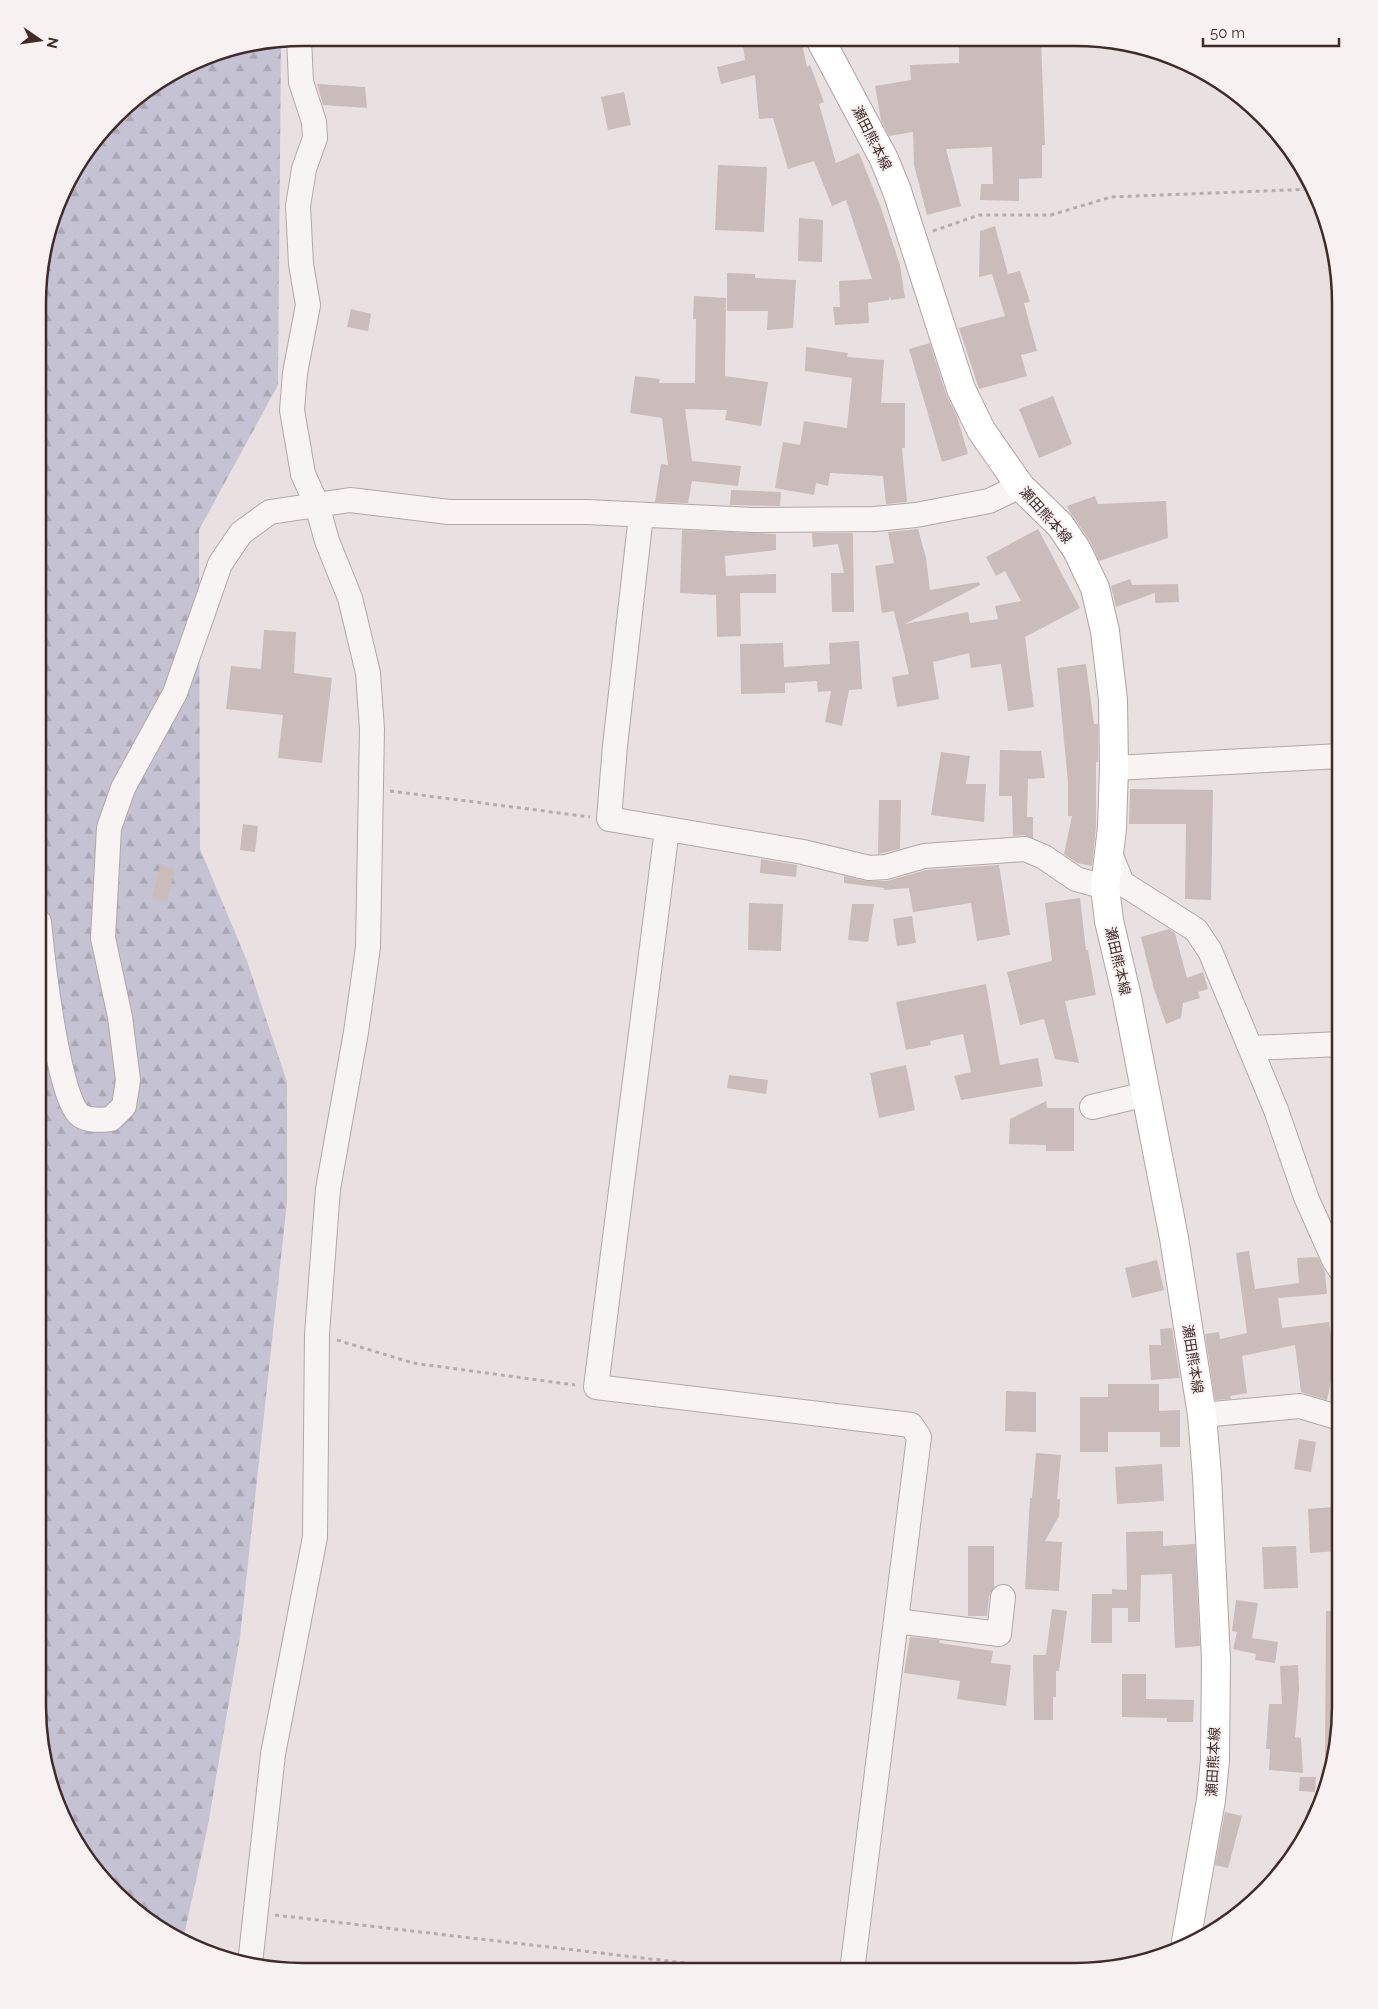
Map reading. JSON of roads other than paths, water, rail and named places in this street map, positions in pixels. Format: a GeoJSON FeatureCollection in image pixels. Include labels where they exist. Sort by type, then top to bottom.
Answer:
{"type":"FeatureCollection","features":[{"type":"Feature","properties":{"kind":"main road","name":"瀬田熊本線"},"geometry":{"type":"LineString","coordinates":[[824,46],[884,158],[897,190],[961,389],[981,430],[1020,486],[1060,525],[1077,550],[1095,588],[1105,631],[1113,700],[1114,768],[1105,887],[1109,921],[1127,997],[1174,1238],[1202,1415],[1207,1476],[1216,1659],[1215,1760],[1211,1800],[1186,1937]]}},
{"type":"Feature","properties":{"kind":"street"},"geometry":{"type":"LineString","coordinates":[[251,1957],[273,1754],[315,1538],[317,1334],[328,1189],[356,1032],[368,947],[372,729],[368,673],[350,598],[327,541],[317,505],[303,474],[292,410],[295,374],[308,305],[301,264],[298,206],[304,169],[315,138],[314,122],[301,82],[299,46]]}},
{"type":"Feature","properties":{"kind":"street"},"geometry":{"type":"LineString","coordinates":[[46,983],[68,1096],[80,1115],[95,1120],[111,1119],[124,1106],[128,1080],[120,1017],[103,938],[109,828],[123,788],[175,693],[220,564],[241,533],[270,512],[350,500],[449,512],[587,512],[753,520],[875,520],[916,515],[988,501],[1020,486]]}},
{"type":"Feature","properties":{"kind":"street"},"geometry":{"type":"LineString","coordinates":[[642,514],[615,746],[609,820],[810,853],[869,868],[886,868],[924,856],[1025,850],[1044,857],[1076,879],[1105,887]]}},
{"type":"Feature","properties":{"kind":"street"},"geometry":{"type":"LineString","coordinates":[[1114,768],[1332,756]]}},
{"type":"Feature","properties":{"kind":"street"},"geometry":{"type":"LineString","coordinates":[[666,829],[596,1387],[911,1425],[919,1437],[853,1963]]}},
{"type":"Feature","properties":{"kind":"street"},"geometry":{"type":"LineString","coordinates":[[1109,851],[1122,883],[1196,930],[1210,951],[1252,1048],[1276,1110],[1306,1198],[1332,1256]]}},
{"type":"Feature","properties":{"kind":"street"},"geometry":{"type":"LineString","coordinates":[[1252,1048],[1332,1044]]}},
{"type":"Feature","properties":{"kind":"street"},"geometry":{"type":"LineString","coordinates":[[1092,1107],[1146,1094]]}},
{"type":"Feature","properties":{"kind":"street"},"geometry":{"type":"LineString","coordinates":[[1202,1415],[1300,1406],[1332,1416]]}},
{"type":"Feature","properties":{"kind":"street"},"geometry":{"type":"LineString","coordinates":[[896,1622],[998,1634],[1003,1597]]}}]}
